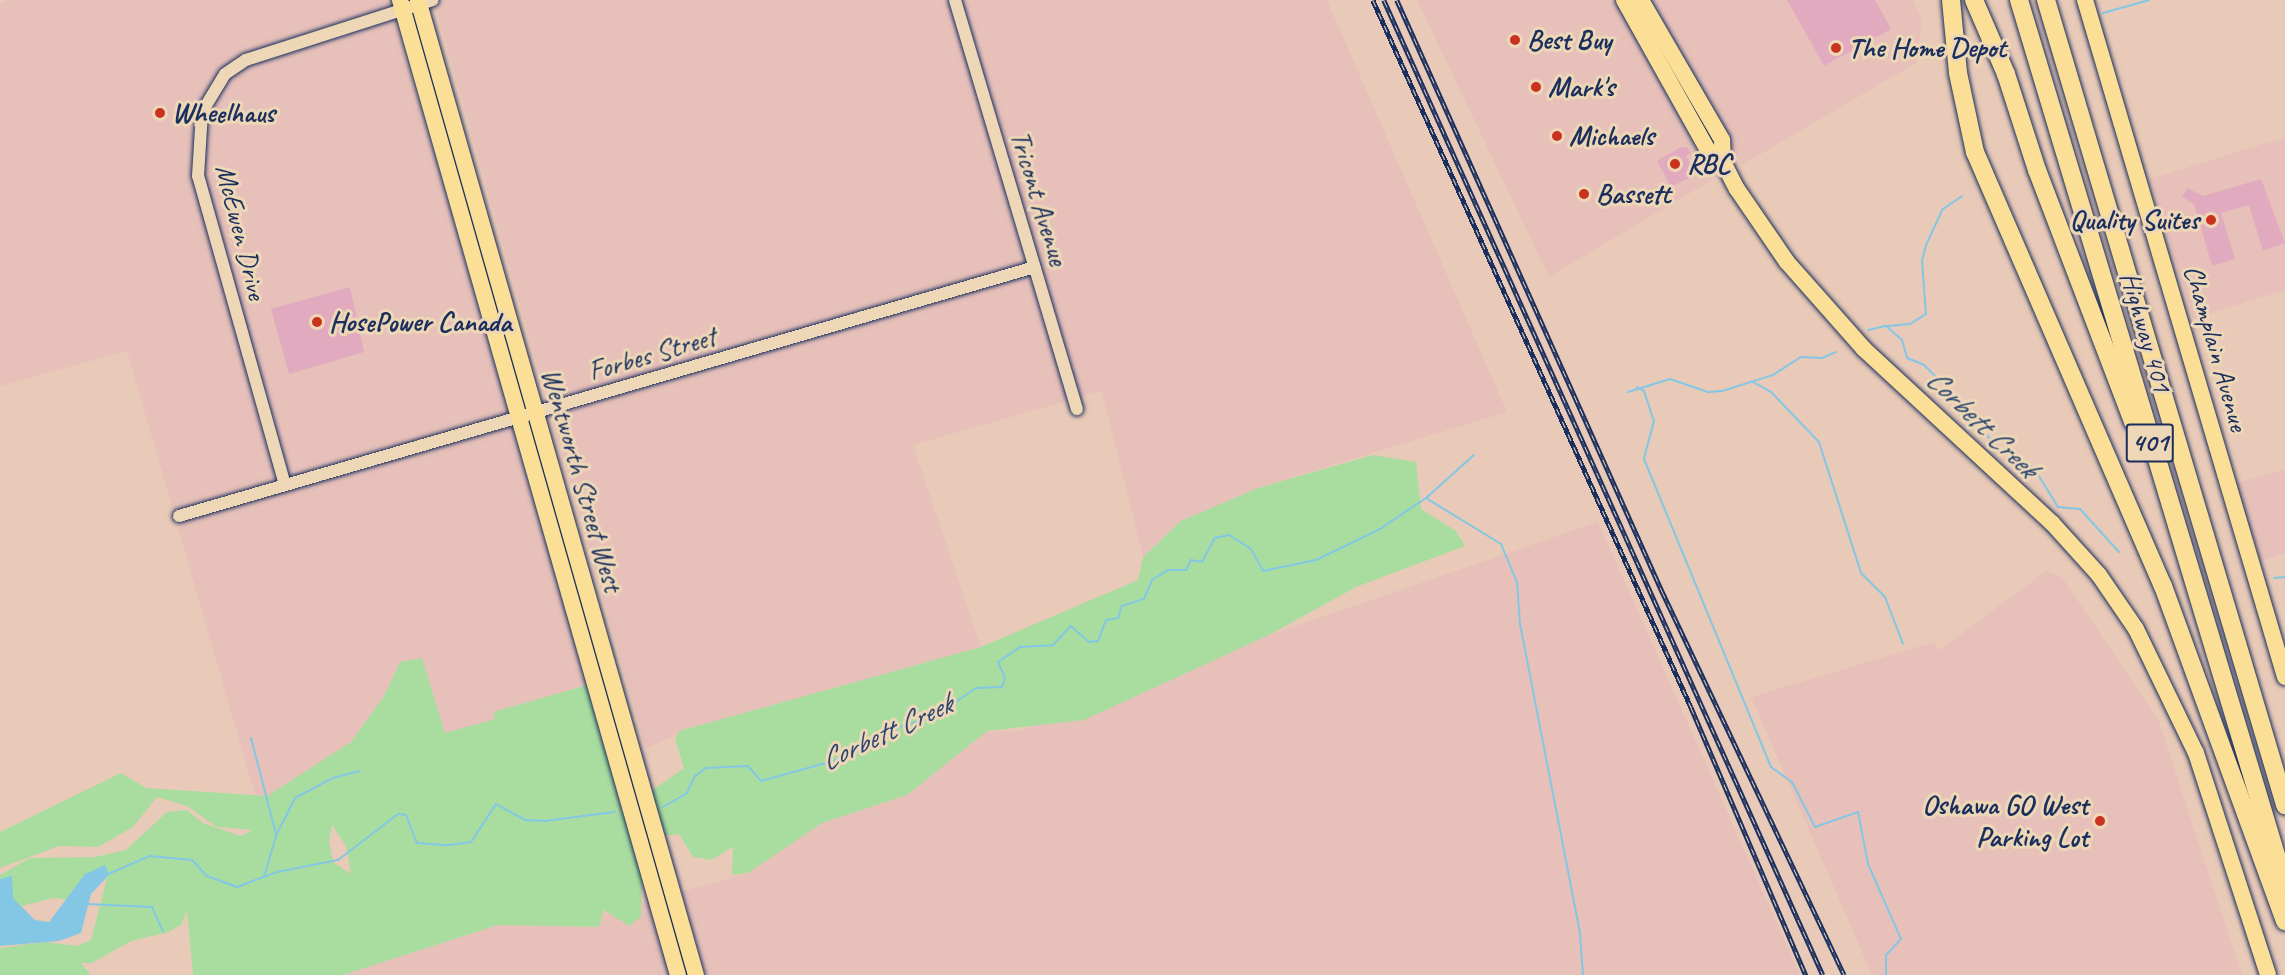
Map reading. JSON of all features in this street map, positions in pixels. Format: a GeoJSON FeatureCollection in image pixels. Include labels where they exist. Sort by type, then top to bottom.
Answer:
{"type":"FeatureCollection","features":[{"type":"Feature","properties":{"kind":"highway"},"geometry":{"type":"LineString","coordinates":[[1951,0],[1958,73],[1975,152],[2163,586],[2285,921]]}},
{"type":"Feature","properties":{"kind":"highway"},"geometry":{"type":"LineString","coordinates":[[1974,0],[2177,534]]}},
{"type":"Feature","properties":{"kind":"highway","name":"Highway 401"},"geometry":{"type":"LineString","coordinates":[[2019,0],[2177,534],[2285,885]]}},
{"type":"Feature","properties":{"kind":"highway","name":"Highway 401"},"geometry":{"type":"LineString","coordinates":[[2048,0],[2285,805]]}},
{"type":"Feature","properties":{"kind":"main road"},"geometry":{"type":"LineString","coordinates":[[1624,0],[1708,150],[1723,162],[1774,244],[1864,349],[2052,524],[2099,575],[2173,699],[2214,806],[2268,975]]}},
{"type":"Feature","properties":{"kind":"main road"},"geometry":{"type":"LineString","coordinates":[[1641,0],[1722,140],[1723,162]]}},
{"type":"Feature","properties":{"kind":"main road","name":"Champlain Avenue"},"geometry":{"type":"LineString","coordinates":[[2085,0],[2285,677]]}},
{"type":"Feature","properties":{"kind":"main road","name":"Wentworth Street West"},"geometry":{"type":"LineString","coordinates":[[414,3],[535,413],[696,975]]}},
{"type":"Feature","properties":{"kind":"main road","name":"Wentworth Street West"},"geometry":{"type":"LineString","coordinates":[[414,3],[518,418],[678,975]]}},
{"type":"Feature","properties":{"kind":"street","name":"Tricont Avenue"},"geometry":{"type":"LineString","coordinates":[[955,0],[1077,409]]}},
{"type":"Feature","properties":{"kind":"street","name":"McEwen Drive"},"geometry":{"type":"LineString","coordinates":[[285,485],[198,176],[202,112],[225,74],[246,60],[414,3]]}},
{"type":"Feature","properties":{"kind":"street","name":"Forbes Street"},"geometry":{"type":"LineString","coordinates":[[179,516],[1035,267]]}},
{"type":"Feature","properties":{"kind":"shaded area"},"geometry":{"type":"Polygon","coordinates":[[[7,0],[388,0],[594,683],[494,712],[496,719],[445,734],[439,715],[401,662],[384,696],[351,742],[267,796],[255,795],[127,351],[0,386],[0,4],[7,0]]]}},
{"type":"Feature","properties":{"kind":"shaded area"},"geometry":{"type":"Polygon","coordinates":[[[434,0],[1327,0],[1507,412],[1258,488],[1181,521],[1143,557],[1102,391],[913,445],[981,647],[691,728],[646,749],[434,0]]]}},
{"type":"Feature","properties":{"kind":"shaded area"},"geometry":{"type":"Polygon","coordinates":[[[1417,0],[1618,0],[1656,78],[1690,125],[1717,177],[1549,277],[1417,0]]]}},
{"type":"Feature","properties":{"kind":"shaded area"},"geometry":{"type":"Polygon","coordinates":[[[1647,0],[1913,0],[1922,20],[1916,63],[1742,165],[1647,0]]]}},
{"type":"Feature","properties":{"kind":"shaded area"},"geometry":{"type":"Polygon","coordinates":[[[2285,137],[2285,290],[2193,319],[2150,179],[2285,137]]]}},
{"type":"Feature","properties":{"kind":"shaded area"},"geometry":{"type":"Polygon","coordinates":[[[2285,469],[2285,553],[2261,561],[2235,483],[2285,469]]]}},
{"type":"Feature","properties":{"kind":"shaded area"},"geometry":{"type":"Polygon","coordinates":[[[1598,522],[1800,975],[343,975],[498,925],[599,927],[603,914],[748,873],[822,823],[907,795],[976,733],[1022,730],[1269,635],[1598,522]]]}},
{"type":"Feature","properties":{"kind":"shaded area"},"geometry":{"type":"Polygon","coordinates":[[[2046,571],[2062,577],[2158,719],[2242,975],[1872,975],[1751,697],[1934,642],[1938,651],[2046,571]]]}},
{"type":"Feature","properties":{"kind":"green space"},"geometry":{"type":"Polygon","coordinates":[[[1373,455],[1416,462],[1421,509],[1456,531],[1465,546],[1356,587],[1269,635],[1084,720],[987,731],[907,795],[822,823],[748,873],[732,875],[733,847],[711,860],[693,857],[679,834],[655,837],[643,845],[641,917],[629,926],[604,910],[599,927],[498,925],[343,975],[193,975],[187,910],[182,924],[169,932],[131,941],[92,963],[81,963],[91,975],[0,975],[0,948],[45,942],[77,946],[91,940],[108,874],[72,900],[53,898],[22,906],[0,899],[0,875],[30,858],[95,857],[126,850],[167,812],[187,810],[203,823],[240,836],[253,830],[217,827],[187,806],[157,797],[133,827],[98,847],[59,846],[0,868],[0,832],[121,773],[146,788],[267,796],[351,742],[384,696],[400,662],[422,658],[445,733],[495,719],[493,712],[594,683],[627,798],[654,789],[684,768],[675,739],[679,731],[981,647],[1138,580],[1143,557],[1181,521],[1258,488],[1373,455]],[[332,825],[329,841],[333,862],[351,874],[346,846],[332,825]]]}},
{"type":"Feature","properties":{"kind":"water"},"geometry":{"type":"Polygon","coordinates":[[[105,865],[109,875],[91,894],[81,933],[59,941],[0,946],[0,879],[12,876],[13,898],[35,920],[49,922],[85,874],[105,865]]]}},
{"type":"Feature","properties":{"kind":"building","name":"The Home Depot"},"geometry":{"type":"Polygon","coordinates":[[[1787,0],[1875,0],[1891,29],[1824,66],[1787,0]]]}},
{"type":"Feature","properties":{"kind":"building","name":"RBC"},"geometry":{"type":"Polygon","coordinates":[[[1681,147],[1687,147],[1691,153],[1686,156],[1692,168],[1690,177],[1671,187],[1657,161],[1681,147]]]}},
{"type":"Feature","properties":{"kind":"building","name":"Quality Suites"},"geometry":{"type":"Polygon","coordinates":[[[2261,179],[2285,243],[2263,251],[2249,205],[2221,213],[2235,259],[2212,266],[2194,204],[2182,197],[2187,188],[2203,196],[2261,179]]]}},
{"type":"Feature","properties":{"kind":"building","name":"HosePower Canada"},"geometry":{"type":"Polygon","coordinates":[[[350,287],[364,352],[289,374],[271,309],[350,287]]]}},
{"type":"Feature","properties":{"kind":"waterway"},"geometry":{"type":"LineString","coordinates":[[2103,13],[2149,0]]}},
{"type":"Feature","properties":{"kind":"waterway"},"geometry":{"type":"LineString","coordinates":[[1887,326],[1910,324],[1926,314],[1922,261],[1926,245],[1943,209],[1962,196]]}},
{"type":"Feature","properties":{"kind":"waterway","name":"Corbett Creek"},"geometry":{"type":"LineString","coordinates":[[1868,330],[1886,326],[1902,340],[1907,358],[1924,365],[1959,400],[1967,417],[1999,447],[2034,468],[2058,507],[2080,509],[2119,552]]}},
{"type":"Feature","properties":{"kind":"waterway","name":"Corbett Creek"},"geometry":{"type":"LineString","coordinates":[[1628,392],[1670,379],[1708,392],[1722,391],[1773,375],[1801,357],[1822,358],[1836,352]]}},
{"type":"Feature","properties":{"kind":"waterway"},"geometry":{"type":"LineString","coordinates":[[1753,382],[1771,392],[1819,442],[1861,573],[1885,597],[1903,644]]}},
{"type":"Feature","properties":{"kind":"waterway"},"geometry":{"type":"LineString","coordinates":[[1637,387],[1644,391],[1654,421],[1644,459],[1771,767],[1792,782],[1815,827],[1858,812],[1868,864],[1901,939],[1886,955],[1886,975]]}},
{"type":"Feature","properties":{"kind":"waterway","name":"Corbett Creek"},"geometry":{"type":"LineString","coordinates":[[663,807],[687,793],[695,776],[706,768],[748,766],[761,781],[833,761],[885,740],[899,727],[934,717],[976,688],[1002,687],[1005,678],[998,662],[1020,647],[1053,645],[1071,626],[1089,642],[1098,641],[1106,620],[1118,618],[1122,606],[1144,599],[1152,580],[1168,570],[1186,570],[1191,560],[1202,562],[1215,538],[1229,535],[1251,549],[1263,571],[1316,560],[1380,529],[1426,498],[1474,455]]}},
{"type":"Feature","properties":{"kind":"waterway"},"geometry":{"type":"LineString","coordinates":[[1426,498],[1501,544],[1517,582],[1520,624],[1580,934],[1583,975]]}},
{"type":"Feature","properties":{"kind":"waterway","name":"Corbett Creek"},"geometry":{"type":"LineString","coordinates":[[2274,578],[2285,577]]}},
{"type":"Feature","properties":{"kind":"waterway"},"geometry":{"type":"LineString","coordinates":[[251,738],[276,834]]}},
{"type":"Feature","properties":{"kind":"waterway"},"geometry":{"type":"LineString","coordinates":[[264,877],[276,836],[295,798],[333,778],[359,771]]}},
{"type":"Feature","properties":{"kind":"waterway","name":"Corbett Creek"},"geometry":{"type":"LineString","coordinates":[[108,874],[150,856],[192,860],[207,876],[237,887],[277,872],[338,860],[398,814],[406,815],[417,843],[448,845],[471,842],[496,804],[525,820],[545,821],[614,812]]}},
{"type":"Feature","properties":{"kind":"waterway"},"geometry":{"type":"LineString","coordinates":[[87,904],[152,907],[163,932]]}},
{"type":"Feature","properties":{"kind":"railway"},"geometry":{"type":"LineString","coordinates":[[1373,0],[1691,707],[1806,975]]}},
{"type":"Feature","properties":{"kind":"railway"},"geometry":{"type":"LineString","coordinates":[[1384,0],[1823,975]]}},
{"type":"Feature","properties":{"kind":"railway"},"geometry":{"type":"LineString","coordinates":[[1397,0],[1662,591],[1844,975]]}},
{"type":"Feature","properties":{"kind":"place","name":"Best Buy"},"geometry":{"type":"Point","coordinates":[1515,40]}},
{"type":"Feature","properties":{"kind":"place","name":"The Home Depot"},"geometry":{"type":"Point","coordinates":[1836,48]}},
{"type":"Feature","properties":{"kind":"place","name":"Mark's"},"geometry":{"type":"Point","coordinates":[1536,87]}},
{"type":"Feature","properties":{"kind":"place","name":"Wheelhaus"},"geometry":{"type":"Point","coordinates":[160,113]}},
{"type":"Feature","properties":{"kind":"place","name":"Michaels"},"geometry":{"type":"Point","coordinates":[1557,136]}},
{"type":"Feature","properties":{"kind":"place","name":"RBC"},"geometry":{"type":"Point","coordinates":[1675,164]}},
{"type":"Feature","properties":{"kind":"place","name":"Bassett"},"geometry":{"type":"Point","coordinates":[1584,194]}},
{"type":"Feature","properties":{"kind":"place","name":"Quality Suites"},"geometry":{"type":"Point","coordinates":[2211,220]}},
{"type":"Feature","properties":{"kind":"place","name":"HosePower Canada"},"geometry":{"type":"Point","coordinates":[317,322]}},
{"type":"Feature","properties":{"kind":"place","name":"Oshawa GO West Parking Lot"},"geometry":{"type":"Point","coordinates":[2100,821]}}]}
